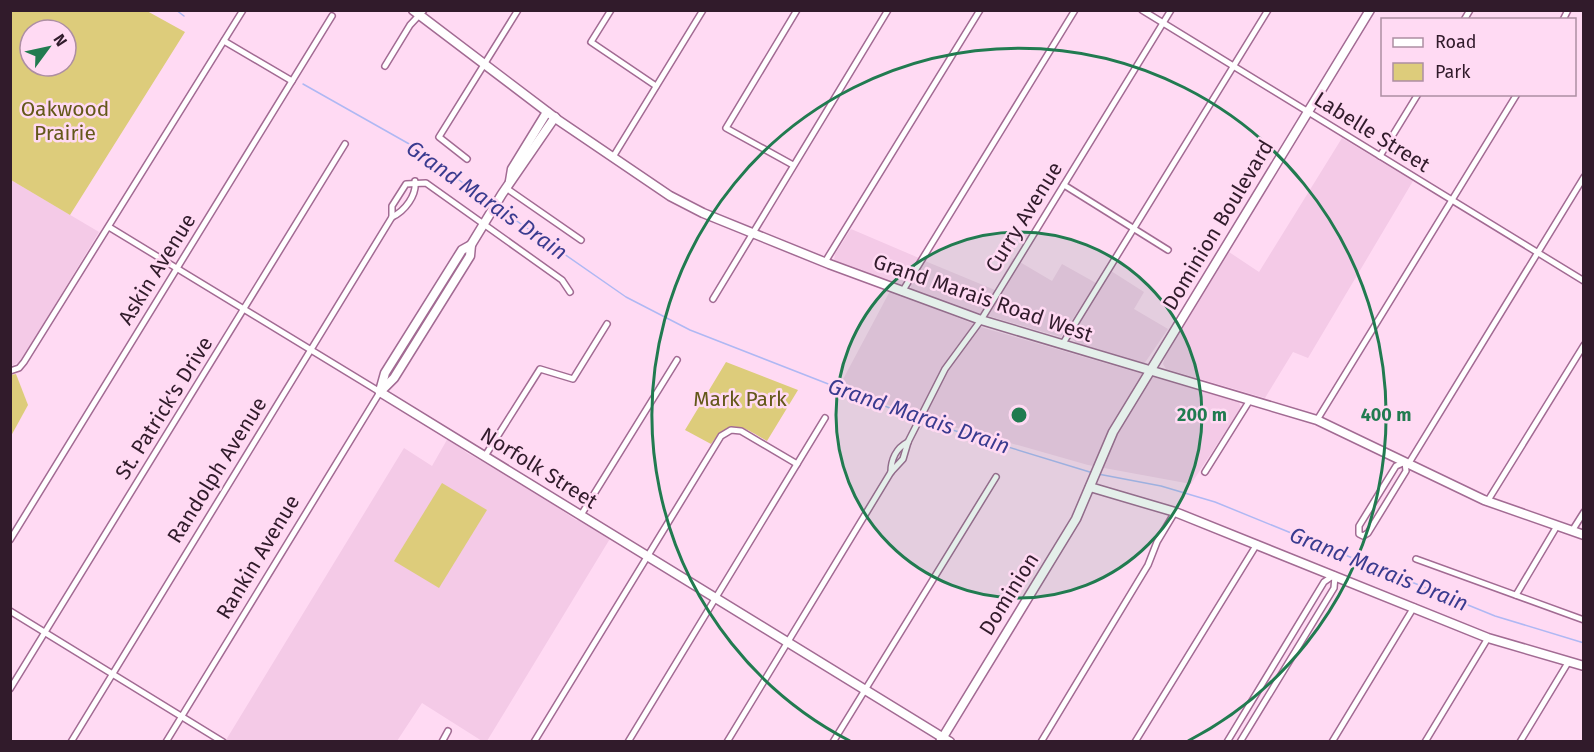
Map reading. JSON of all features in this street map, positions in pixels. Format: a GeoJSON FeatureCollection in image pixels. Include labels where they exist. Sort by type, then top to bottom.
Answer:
{"type":"FeatureCollection","features":[{"type":"Feature","properties":{"kind":"street"},"geometry":{"type":"LineString","coordinates":[[11,370],[24,362],[243,10]]}},
{"type":"Feature","properties":{"kind":"street"},"geometry":{"type":"LineString","coordinates":[[467,159],[439,137],[518,10]]}},
{"type":"Feature","properties":{"kind":"street"},"geometry":{"type":"LineString","coordinates":[[610,10],[591,42],[656,86]]}},
{"type":"Feature","properties":{"kind":"street"},"geometry":{"type":"LineString","coordinates":[[613,157],[702,10]]}},
{"type":"Feature","properties":{"kind":"street"},"geometry":{"type":"LineString","coordinates":[[793,165],[726,128],[797,10]]}},
{"type":"Feature","properties":{"kind":"street"},"geometry":{"type":"LineString","coordinates":[[713,298],[888,10]]}},
{"type":"Feature","properties":{"kind":"street"},"geometry":{"type":"LineString","coordinates":[[825,262],[980,10]]}},
{"type":"Feature","properties":{"kind":"street"},"geometry":{"type":"LineString","coordinates":[[902,292],[1075,10]]}},
{"type":"Feature","properties":{"kind":"street","name":"Labelle Street"},"geometry":{"type":"LineString","coordinates":[[1142,10],[1584,281]]}},
{"type":"Feature","properties":{"kind":"street","name":"Curry Avenue"},"geometry":{"type":"LineString","coordinates":[[727,741],[891,472],[903,459],[908,442],[955,352],[981,320],[1171,10]]}},
{"type":"Feature","properties":{"kind":"street"},"geometry":{"type":"LineString","coordinates":[[1062,345],[1268,10]]}},
{"type":"Feature","properties":{"kind":"street","name":"Dominion Boulevard"},"geometry":{"type":"LineString","coordinates":[[1099,460],[1150,370],[1370,10]]}},
{"type":"Feature","properties":{"kind":"street"},"geometry":{"type":"LineString","coordinates":[[385,66],[419,12]]}},
{"type":"Feature","properties":{"kind":"street","name":"Grand Marais Road West"},"geometry":{"type":"LineString","coordinates":[[419,12],[551,114],[691,207],[752,234],[981,320],[1317,420],[1487,502],[1584,535]]}},
{"type":"Feature","properties":{"kind":"street","name":"Askin Avenue"},"geometry":{"type":"LineString","coordinates":[[10,540],[332,16]]}},
{"type":"Feature","properties":{"kind":"street"},"geometry":{"type":"LineString","coordinates":[[224,41],[292,81]]}},
{"type":"Feature","properties":{"kind":"street"},"geometry":{"type":"LineString","coordinates":[[1380,156],[1417,96]]}},
{"type":"Feature","properties":{"kind":"street"},"geometry":{"type":"LineString","coordinates":[[1317,420],[1516,96]]}},
{"type":"Feature","properties":{"kind":"street","name":"Rankin Avenue"},"geometry":{"type":"LineString","coordinates":[[166,741],[380,392],[394,378],[470,256],[471,245],[506,188],[512,169],[551,114]]}},
{"type":"Feature","properties":{"kind":"street","name":"St. Patrick's Drive"},"geometry":{"type":"LineString","coordinates":[[10,689],[345,144]]}},
{"type":"Feature","properties":{"kind":"street"},"geometry":{"type":"LineString","coordinates":[[1407,463],[1396,466],[1359,526],[1359,534],[1363,536],[1368,533],[1406,471],[1407,463],[1584,177]]}},
{"type":"Feature","properties":{"kind":"street"},"geometry":{"type":"LineString","coordinates":[[415,181],[426,183],[485,222],[562,280],[570,292]]}},
{"type":"Feature","properties":{"kind":"street","name":"Randolph Avenue"},"geometry":{"type":"LineString","coordinates":[[71,741],[392,217],[392,206],[406,183],[415,181],[416,189],[402,212],[392,217]]}},
{"type":"Feature","properties":{"kind":"street"},"geometry":{"type":"LineString","coordinates":[[1064,185],[1168,250]]}},
{"type":"Feature","properties":{"kind":"street"},"geometry":{"type":"LineString","coordinates":[[506,188],[581,240]]}},
{"type":"Feature","properties":{"kind":"street","name":"Norfolk Street"},"geometry":{"type":"LineString","coordinates":[[109,227],[865,689],[944,740]]}},
{"type":"Feature","properties":{"kind":"street"},"geometry":{"type":"LineString","coordinates":[[485,456],[540,369],[573,379],[607,324]]}},
{"type":"Feature","properties":{"kind":"street"},"geometry":{"type":"LineString","coordinates":[[1487,502],[1584,345]]}},
{"type":"Feature","properties":{"kind":"street"},"geometry":{"type":"LineString","coordinates":[[581,515],[677,360]]}},
{"type":"Feature","properties":{"kind":"street"},"geometry":{"type":"LineString","coordinates":[[1205,472],[1251,399]]}},
{"type":"Feature","properties":{"kind":"street"},"geometry":{"type":"LineString","coordinates":[[628,741],[825,418]]}},
{"type":"Feature","properties":{"kind":"street"},"geometry":{"type":"LineString","coordinates":[[534,741],[721,436],[731,430],[741,431],[797,464]]}},
{"type":"Feature","properties":{"kind":"street","name":"Curry Avenue"},"geometry":{"type":"LineString","coordinates":[[891,472],[891,464],[898,450],[908,442]]}},
{"type":"Feature","properties":{"kind":"street","name":"Dominion"},"geometry":{"type":"LineString","coordinates":[[944,740],[1076,519],[1099,460]]}},
{"type":"Feature","properties":{"kind":"street"},"geometry":{"type":"LineString","coordinates":[[833,741],[996,477]]}},
{"type":"Feature","properties":{"kind":"street"},"geometry":{"type":"LineString","coordinates":[[1090,487],[1175,512],[1257,543],[1488,638],[1584,666]]}},
{"type":"Feature","properties":{"kind":"street"},"geometry":{"type":"LineString","coordinates":[[1041,741],[1148,565],[1157,543],[1175,512]]}},
{"type":"Feature","properties":{"kind":"street"},"geometry":{"type":"LineString","coordinates":[[1572,531],[1584,512]]}},
{"type":"Feature","properties":{"kind":"street"},"geometry":{"type":"LineString","coordinates":[[1516,595],[1557,526]]}},
{"type":"Feature","properties":{"kind":"street"},"geometry":{"type":"LineString","coordinates":[[1135,741],[1257,543]]}},
{"type":"Feature","properties":{"kind":"street"},"geometry":{"type":"LineString","coordinates":[[1416,559],[1584,620]]}},
{"type":"Feature","properties":{"kind":"street"},"geometry":{"type":"LineString","coordinates":[[1227,741],[1324,582],[1335,574]]}},
{"type":"Feature","properties":{"kind":"street"},"geometry":{"type":"LineString","coordinates":[[1240,741],[1334,588],[1335,574]]}},
{"type":"Feature","properties":{"kind":"street"},"geometry":{"type":"LineString","coordinates":[[1332,741],[1414,607]]}},
{"type":"Feature","properties":{"kind":"street"},"geometry":{"type":"LineString","coordinates":[[10,611],[223,741]]}},
{"type":"Feature","properties":{"kind":"street"},"geometry":{"type":"LineString","coordinates":[[1425,741],[1488,638]]}},
{"type":"Feature","properties":{"kind":"street"},"geometry":{"type":"LineString","coordinates":[[1520,741],[1569,661]]}},
{"type":"Feature","properties":{"kind":"street"},"geometry":{"type":"LineString","coordinates":[[442,741],[448,731]]}},
{"type":"Feature","properties":{"kind":"shaded area"},"geometry":{"type":"Polygon","coordinates":[[[1342,138],[1413,181],[1308,358],[1293,352],[1265,398],[1166,369],[1163,364],[1165,357],[1229,252],[1259,272],[1342,138]]]}},
{"type":"Feature","properties":{"kind":"shaded area"},"geometry":{"type":"Polygon","coordinates":[[[11,180],[99,232],[21,361],[11,366],[11,180]]]}},
{"type":"Feature","properties":{"kind":"shaded area"},"geometry":{"type":"Polygon","coordinates":[[[851,229],[919,258],[902,288],[834,260],[835,254],[851,229]]]}},
{"type":"Feature","properties":{"kind":"shaded area"},"geometry":{"type":"Polygon","coordinates":[[[1013,258],[1052,281],[1062,264],[1096,283],[1061,337],[917,295],[911,289],[911,282],[925,261],[995,290],[1013,258]]]}},
{"type":"Feature","properties":{"kind":"shaded area"},"geometry":{"type":"Polygon","coordinates":[[[1111,271],[1144,292],[1134,309],[1168,329],[1144,364],[1077,344],[1073,339],[1074,332],[1111,271]]]}},
{"type":"Feature","properties":{"kind":"shaded area"},"geometry":{"type":"Polygon","coordinates":[[[890,291],[984,328],[1239,402],[1241,408],[1191,484],[1088,465],[915,416],[840,385],[890,291]]]}},
{"type":"Feature","properties":{"kind":"shaded area"},"geometry":{"type":"Polygon","coordinates":[[[448,438],[467,453],[522,483],[576,520],[587,522],[611,537],[487,741],[482,741],[422,703],[397,741],[226,740],[404,448],[432,466],[448,438]]]}},
{"type":"Feature","properties":{"kind":"green space","name":"Oakwood Prairie"},"geometry":{"type":"Polygon","coordinates":[[[12,10],[147,11],[185,32],[70,215],[11,180],[12,10]]]}},
{"type":"Feature","properties":{"kind":"green space","name":"Mark Park"},"geometry":{"type":"Polygon","coordinates":[[[726,362],[798,390],[767,441],[743,428],[730,427],[711,444],[685,430],[726,362]]]}},
{"type":"Feature","properties":{"kind":"green space"},"geometry":{"type":"Polygon","coordinates":[[[16,374],[28,405],[11,436],[11,375],[16,374]]]}},
{"type":"Feature","properties":{"kind":"green space"},"geometry":{"type":"Polygon","coordinates":[[[442,483],[487,510],[439,588],[394,561],[442,483]]]}},
{"type":"Feature","properties":{"kind":"waterway","name":"Grand Marais Drain"},"geometry":{"type":"LineString","coordinates":[[176,10],[184,16]]}},
{"type":"Feature","properties":{"kind":"waterway","name":"Grand Marais Drain"},"geometry":{"type":"LineString","coordinates":[[303,84],[411,145],[492,204]]}},
{"type":"Feature","properties":{"kind":"waterway","name":"Grand Marais Drain"},"geometry":{"type":"LineString","coordinates":[[498,208],[626,297],[690,330],[918,419]]}},
{"type":"Feature","properties":{"kind":"waterway","name":"Grand Marais Drain"},"geometry":{"type":"LineString","coordinates":[[923,421],[1093,473]]}},
{"type":"Feature","properties":{"kind":"waterway","name":"Grand Marais Drain"},"geometry":{"type":"LineString","coordinates":[[1098,474],[1161,486],[1215,502],[1495,616],[1584,643]]}}]}
